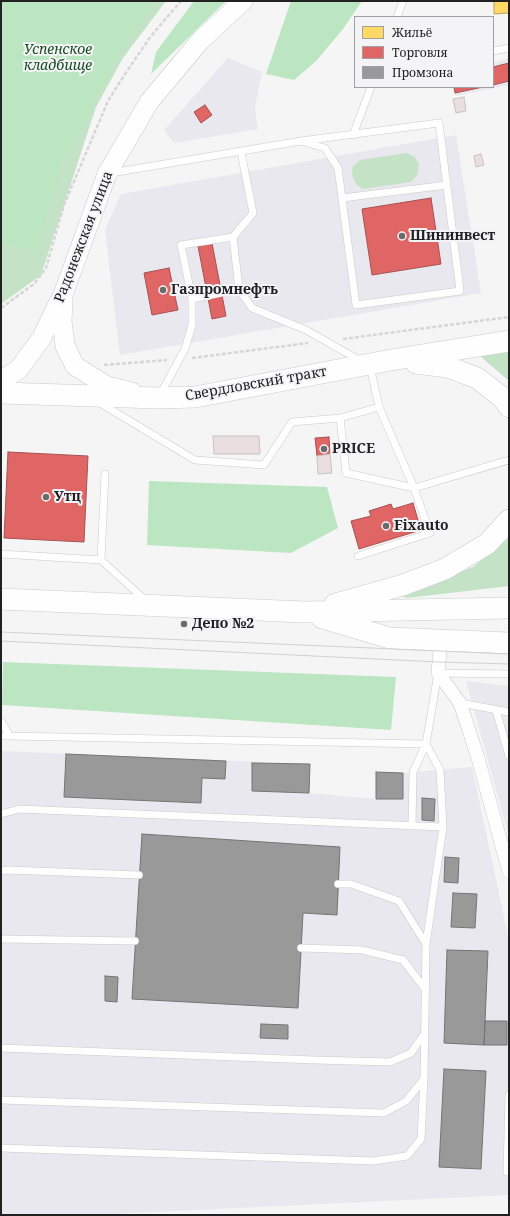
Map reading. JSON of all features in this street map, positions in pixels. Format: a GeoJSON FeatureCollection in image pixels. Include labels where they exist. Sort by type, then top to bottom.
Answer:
{"type":"FeatureCollection","features":[{"type":"Feature","properties":{"kind":"main road","name":"Свердловский тракт"},"geometry":{"type":"LineString","coordinates":[[1,393],[158,398],[195,397],[391,360],[509,341]]}},
{"type":"Feature","properties":{"kind":"main road"},"geometry":{"type":"LineString","coordinates":[[391,360],[448,367],[477,378],[502,398],[509,407]]}},
{"type":"Feature","properties":{"kind":"main road"},"geometry":{"type":"LineString","coordinates":[[304,612],[403,585],[446,569],[487,544],[509,520]]}},
{"type":"Feature","properties":{"kind":"main road"},"geometry":{"type":"LineString","coordinates":[[1,599],[304,612],[509,608]]}},
{"type":"Feature","properties":{"kind":"main road"},"geometry":{"type":"LineString","coordinates":[[304,612],[390,638],[509,643]]}},
{"type":"Feature","properties":{"kind":"street","name":"Радонежская улица"},"geometry":{"type":"LineString","coordinates":[[1,380],[18,370],[41,340],[64,292],[107,174],[149,102],[200,41],[243,1]]}},
{"type":"Feature","properties":{"kind":"street"},"geometry":{"type":"LineString","coordinates":[[64,292],[62,321],[64,346],[75,366],[107,386],[158,398]]}},
{"type":"Feature","properties":{"kind":"street"},"geometry":{"type":"LineString","coordinates":[[441,640],[438,674],[460,703],[478,758],[509,872]]}},
{"type":"Feature","properties":{"kind":"lane"},"geometry":{"type":"LineString","coordinates":[[397,16],[403,1]]}},
{"type":"Feature","properties":{"kind":"lane"},"geometry":{"type":"LineString","coordinates":[[494,51],[509,48]]}},
{"type":"Feature","properties":{"kind":"lane"},"geometry":{"type":"LineString","coordinates":[[353,135],[371,88]]}},
{"type":"Feature","properties":{"kind":"lane"},"geometry":{"type":"LineString","coordinates":[[107,174],[301,141],[439,123],[460,291],[356,305],[338,168],[325,148],[301,141]]}},
{"type":"Feature","properties":{"kind":"lane"},"geometry":{"type":"LineString","coordinates":[[158,398],[179,360],[192,325],[192,299],[181,245],[233,237],[253,213],[241,152]]}},
{"type":"Feature","properties":{"kind":"lane"},"geometry":{"type":"LineString","coordinates":[[342,198],[447,185]]}},
{"type":"Feature","properties":{"kind":"lane"},"geometry":{"type":"LineString","coordinates":[[233,237],[239,289],[252,308],[306,330],[369,365],[379,408],[414,488],[430,533],[358,556]]}},
{"type":"Feature","properties":{"kind":"lane"},"geometry":{"type":"LineString","coordinates":[[192,299],[239,289]]}},
{"type":"Feature","properties":{"kind":"lane"},"geometry":{"type":"LineString","coordinates":[[89,396],[195,460],[264,465],[292,422],[340,418],[379,408]]}},
{"type":"Feature","properties":{"kind":"lane"},"geometry":{"type":"LineString","coordinates":[[340,418],[346,473],[414,488],[507,459],[509,460]]}},
{"type":"Feature","properties":{"kind":"lane"},"geometry":{"type":"LineString","coordinates":[[101,560],[105,474]]}},
{"type":"Feature","properties":{"kind":"lane"},"geometry":{"type":"LineString","coordinates":[[1,554],[101,560],[153,606]]}},
{"type":"Feature","properties":{"kind":"lane"},"geometry":{"type":"LineString","coordinates":[[412,826],[412,772],[426,744],[438,674],[509,674]]}},
{"type":"Feature","properties":{"kind":"lane"},"geometry":{"type":"LineString","coordinates":[[460,703],[509,712]]}},
{"type":"Feature","properties":{"kind":"lane"},"geometry":{"type":"LineString","coordinates":[[496,710],[509,756]]}},
{"type":"Feature","properties":{"kind":"lane"},"geometry":{"type":"LineString","coordinates":[[1,721],[10,736]]}},
{"type":"Feature","properties":{"kind":"lane"},"geometry":{"type":"LineString","coordinates":[[1,736],[426,744]]}},
{"type":"Feature","properties":{"kind":"lane"},"geometry":{"type":"LineString","coordinates":[[1,1148],[374,1161],[407,1156],[421,1139],[424,1079],[426,944],[443,827],[440,770],[426,744]]}},
{"type":"Feature","properties":{"kind":"lane"},"geometry":{"type":"LineString","coordinates":[[1,814],[19,809],[443,827]]}},
{"type":"Feature","properties":{"kind":"lane"},"geometry":{"type":"LineString","coordinates":[[1,871],[8,870],[139,875]]}},
{"type":"Feature","properties":{"kind":"lane"},"geometry":{"type":"LineString","coordinates":[[338,884],[351,884],[399,901],[426,944]]}},
{"type":"Feature","properties":{"kind":"lane"},"geometry":{"type":"LineString","coordinates":[[1,939],[135,941]]}},
{"type":"Feature","properties":{"kind":"lane"},"geometry":{"type":"LineString","coordinates":[[301,948],[362,950],[403,960],[426,990]]}},
{"type":"Feature","properties":{"kind":"lane"},"geometry":{"type":"LineString","coordinates":[[1,1048],[390,1062],[411,1052],[425,1033]]}},
{"type":"Feature","properties":{"kind":"lane"},"geometry":{"type":"LineString","coordinates":[[1,1100],[384,1113],[406,1101],[424,1079]]}},
{"type":"Feature","properties":{"kind":"lane"},"geometry":{"type":"LineString","coordinates":[[507,1172],[509,1095]]}},
{"type":"Feature","properties":{"kind":"path"},"geometry":{"type":"LineString","coordinates":[[1,308],[34,284],[46,268],[64,205],[108,101],[126,71],[151,36],[181,1]]}},
{"type":"Feature","properties":{"kind":"path"},"geometry":{"type":"LineString","coordinates":[[104,365],[179,360],[509,317]]}},
{"type":"Feature","properties":{"kind":"shaded area"},"geometry":{"type":"Polygon","coordinates":[[[228,58],[262,72],[255,107],[258,129],[174,143],[164,130],[228,58]]]}},
{"type":"Feature","properties":{"kind":"shaded area"},"geometry":{"type":"Polygon","coordinates":[[[509,58],[509,85],[455,96],[453,88],[494,88],[494,63],[509,58]]]}},
{"type":"Feature","properties":{"kind":"shaded area"},"geometry":{"type":"Polygon","coordinates":[[[456,135],[481,293],[120,355],[105,230],[121,194],[456,135]]]}},
{"type":"Feature","properties":{"kind":"shaded area"},"geometry":{"type":"Polygon","coordinates":[[[466,681],[509,686],[509,837],[466,681]]]}},
{"type":"Feature","properties":{"kind":"shaded area"},"geometry":{"type":"Polygon","coordinates":[[[1,751],[310,764],[309,793],[376,799],[376,772],[403,773],[472,767],[509,941],[509,1195],[92,1215],[1,1215],[1,751]]]}},
{"type":"Feature","properties":{"kind":"green space","name":"Успенское кладбище"},"geometry":{"type":"Polygon","coordinates":[[[1,1],[166,1],[123,58],[96,107],[41,275],[1,304],[1,1]]]}},
{"type":"Feature","properties":{"kind":"green space","name":"Успенское кладбище"},"geometry":{"type":"Polygon","coordinates":[[[1,1],[153,1],[149,11],[118,56],[62,163],[36,253],[1,242],[1,1]]]}},
{"type":"Feature","properties":{"kind":"green space"},"geometry":{"type":"Polygon","coordinates":[[[194,1],[226,1],[151,74],[156,52],[194,1]]]}},
{"type":"Feature","properties":{"kind":"green space"},"geometry":{"type":"Polygon","coordinates":[[[291,1],[362,1],[343,29],[316,61],[294,80],[266,74],[291,1]]]}},
{"type":"Feature","properties":{"kind":"green space"},"geometry":{"type":"Polygon","coordinates":[[[407,153],[415,157],[419,165],[417,175],[411,182],[363,189],[356,184],[352,175],[353,166],[360,160],[407,153]]]}},
{"type":"Feature","properties":{"kind":"green space"},"geometry":{"type":"Polygon","coordinates":[[[509,352],[509,381],[479,355],[509,352]]]}},
{"type":"Feature","properties":{"kind":"green space"},"geometry":{"type":"Polygon","coordinates":[[[149,481],[327,487],[338,528],[291,553],[147,545],[149,481]]]}},
{"type":"Feature","properties":{"kind":"green space"},"geometry":{"type":"Polygon","coordinates":[[[509,538],[509,586],[407,598],[399,595],[473,567],[509,538]]]}},
{"type":"Feature","properties":{"kind":"green space"},"geometry":{"type":"Polygon","coordinates":[[[3,662],[396,677],[391,730],[2,705],[3,662]]]}},
{"type":"Feature","properties":{"kind":"building: Жильё"},"geometry":{"type":"Polygon","coordinates":[[[494,1],[509,1],[509,13],[494,14],[494,1]]]}},
{"type":"Feature","properties":{"kind":"building: Торговля"},"geometry":{"type":"Polygon","coordinates":[[[509,63],[509,81],[494,85],[494,67],[509,63]]]}},
{"type":"Feature","properties":{"kind":"building: Торговля"},"geometry":{"type":"Polygon","coordinates":[[[454,88],[478,88],[455,93],[454,88]]]}},
{"type":"Feature","properties":{"kind":"building: Торговля"},"geometry":{"type":"Polygon","coordinates":[[[205,105],[212,115],[201,123],[194,112],[205,105]]]}},
{"type":"Feature","properties":{"kind":"building: Торговля","name":"Шининвест"},"geometry":{"type":"Polygon","coordinates":[[[431,198],[441,264],[372,275],[362,209],[431,198]]]}},
{"type":"Feature","properties":{"kind":"building: Торговля"},"geometry":{"type":"Polygon","coordinates":[[[211,238],[226,316],[212,319],[197,241],[211,238]]]}},
{"type":"Feature","properties":{"kind":"building: Торговля"},"geometry":{"type":"Polygon","coordinates":[[[169,268],[178,310],[152,315],[144,273],[169,268]]]}},
{"type":"Feature","properties":{"kind":"building: Торговля"},"geometry":{"type":"Polygon","coordinates":[[[329,437],[330,454],[317,456],[315,438],[329,437]]]}},
{"type":"Feature","properties":{"kind":"building: Торговля","name":"Утц"},"geometry":{"type":"Polygon","coordinates":[[[8,452],[88,456],[84,542],[4,538],[8,452]]]}},
{"type":"Feature","properties":{"kind":"building: Торговля","name":"Fixauto"},"geometry":{"type":"Polygon","coordinates":[[[413,503],[421,530],[359,549],[351,521],[371,516],[369,511],[391,504],[393,509],[413,503]]]}},
{"type":"Feature","properties":{"kind":"building: Промзона"},"geometry":{"type":"Polygon","coordinates":[[[66,754],[226,761],[225,779],[202,778],[201,803],[64,797],[66,754]]]}},
{"type":"Feature","properties":{"kind":"building: Промзона"},"geometry":{"type":"Polygon","coordinates":[[[252,763],[310,764],[309,793],[252,791],[252,763]]]}},
{"type":"Feature","properties":{"kind":"building: Промзона"},"geometry":{"type":"Polygon","coordinates":[[[376,772],[403,773],[403,799],[376,799],[376,772]]]}},
{"type":"Feature","properties":{"kind":"building: Промзона"},"geometry":{"type":"Polygon","coordinates":[[[422,798],[435,799],[434,821],[422,820],[422,798]]]}},
{"type":"Feature","properties":{"kind":"building: Промзона"},"geometry":{"type":"Polygon","coordinates":[[[142,834],[340,847],[337,915],[303,913],[298,1008],[132,999],[142,834]]]}},
{"type":"Feature","properties":{"kind":"building: Промзона"},"geometry":{"type":"Polygon","coordinates":[[[445,857],[459,858],[458,883],[444,882],[445,857]]]}},
{"type":"Feature","properties":{"kind":"building: Промзона"},"geometry":{"type":"Polygon","coordinates":[[[453,893],[477,894],[475,928],[451,927],[453,893]]]}},
{"type":"Feature","properties":{"kind":"building: Промзона"},"geometry":{"type":"Polygon","coordinates":[[[447,950],[488,951],[484,1045],[444,1043],[447,950]]]}},
{"type":"Feature","properties":{"kind":"building: Промзона"},"geometry":{"type":"Polygon","coordinates":[[[105,976],[118,977],[117,1002],[105,1001],[105,976]]]}},
{"type":"Feature","properties":{"kind":"building: Промзона"},"geometry":{"type":"Polygon","coordinates":[[[485,1021],[507,1021],[507,1045],[484,1045],[485,1021]]]}},
{"type":"Feature","properties":{"kind":"building: Промзона"},"geometry":{"type":"Polygon","coordinates":[[[261,1024],[288,1025],[288,1039],[260,1038],[261,1024]]]}},
{"type":"Feature","properties":{"kind":"building: Промзона"},"geometry":{"type":"Polygon","coordinates":[[[444,1069],[486,1071],[481,1169],[439,1167],[444,1069]]]}},
{"type":"Feature","properties":{"kind":"building: Прочее"},"geometry":{"type":"Polygon","coordinates":[[[464,97],[466,111],[456,113],[453,99],[464,97]]]}},
{"type":"Feature","properties":{"kind":"building: Прочее"},"geometry":{"type":"Polygon","coordinates":[[[481,154],[484,165],[476,167],[474,156],[481,154]]]}},
{"type":"Feature","properties":{"kind":"building: Прочее"},"geometry":{"type":"Polygon","coordinates":[[[213,436],[259,436],[260,454],[214,454],[213,436]]]}},
{"type":"Feature","properties":{"kind":"building: Прочее"},"geometry":{"type":"Polygon","coordinates":[[[330,454],[332,473],[318,474],[317,456],[330,454]]]}},
{"type":"Feature","properties":{"kind":"tram line"},"geometry":{"type":"LineString","coordinates":[[1,632],[509,654]]}},
{"type":"Feature","properties":{"kind":"tram line"},"geometry":{"type":"LineString","coordinates":[[1,641],[509,664]]}},
{"type":"Feature","properties":{"kind":"place","name":"Шининвест"},"geometry":{"type":"Point","coordinates":[402,236]}},
{"type":"Feature","properties":{"kind":"place","name":"Газпромнефть"},"geometry":{"type":"Point","coordinates":[163,290]}},
{"type":"Feature","properties":{"kind":"place","name":"PRICE"},"geometry":{"type":"Point","coordinates":[324,449]}},
{"type":"Feature","properties":{"kind":"place","name":"Утц"},"geometry":{"type":"Point","coordinates":[46,497]}},
{"type":"Feature","properties":{"kind":"place","name":"Fixauto"},"geometry":{"type":"Point","coordinates":[386,526]}},
{"type":"Feature","properties":{"kind":"place","name":"Депо №2"},"geometry":{"type":"Point","coordinates":[184,624]}}]}
